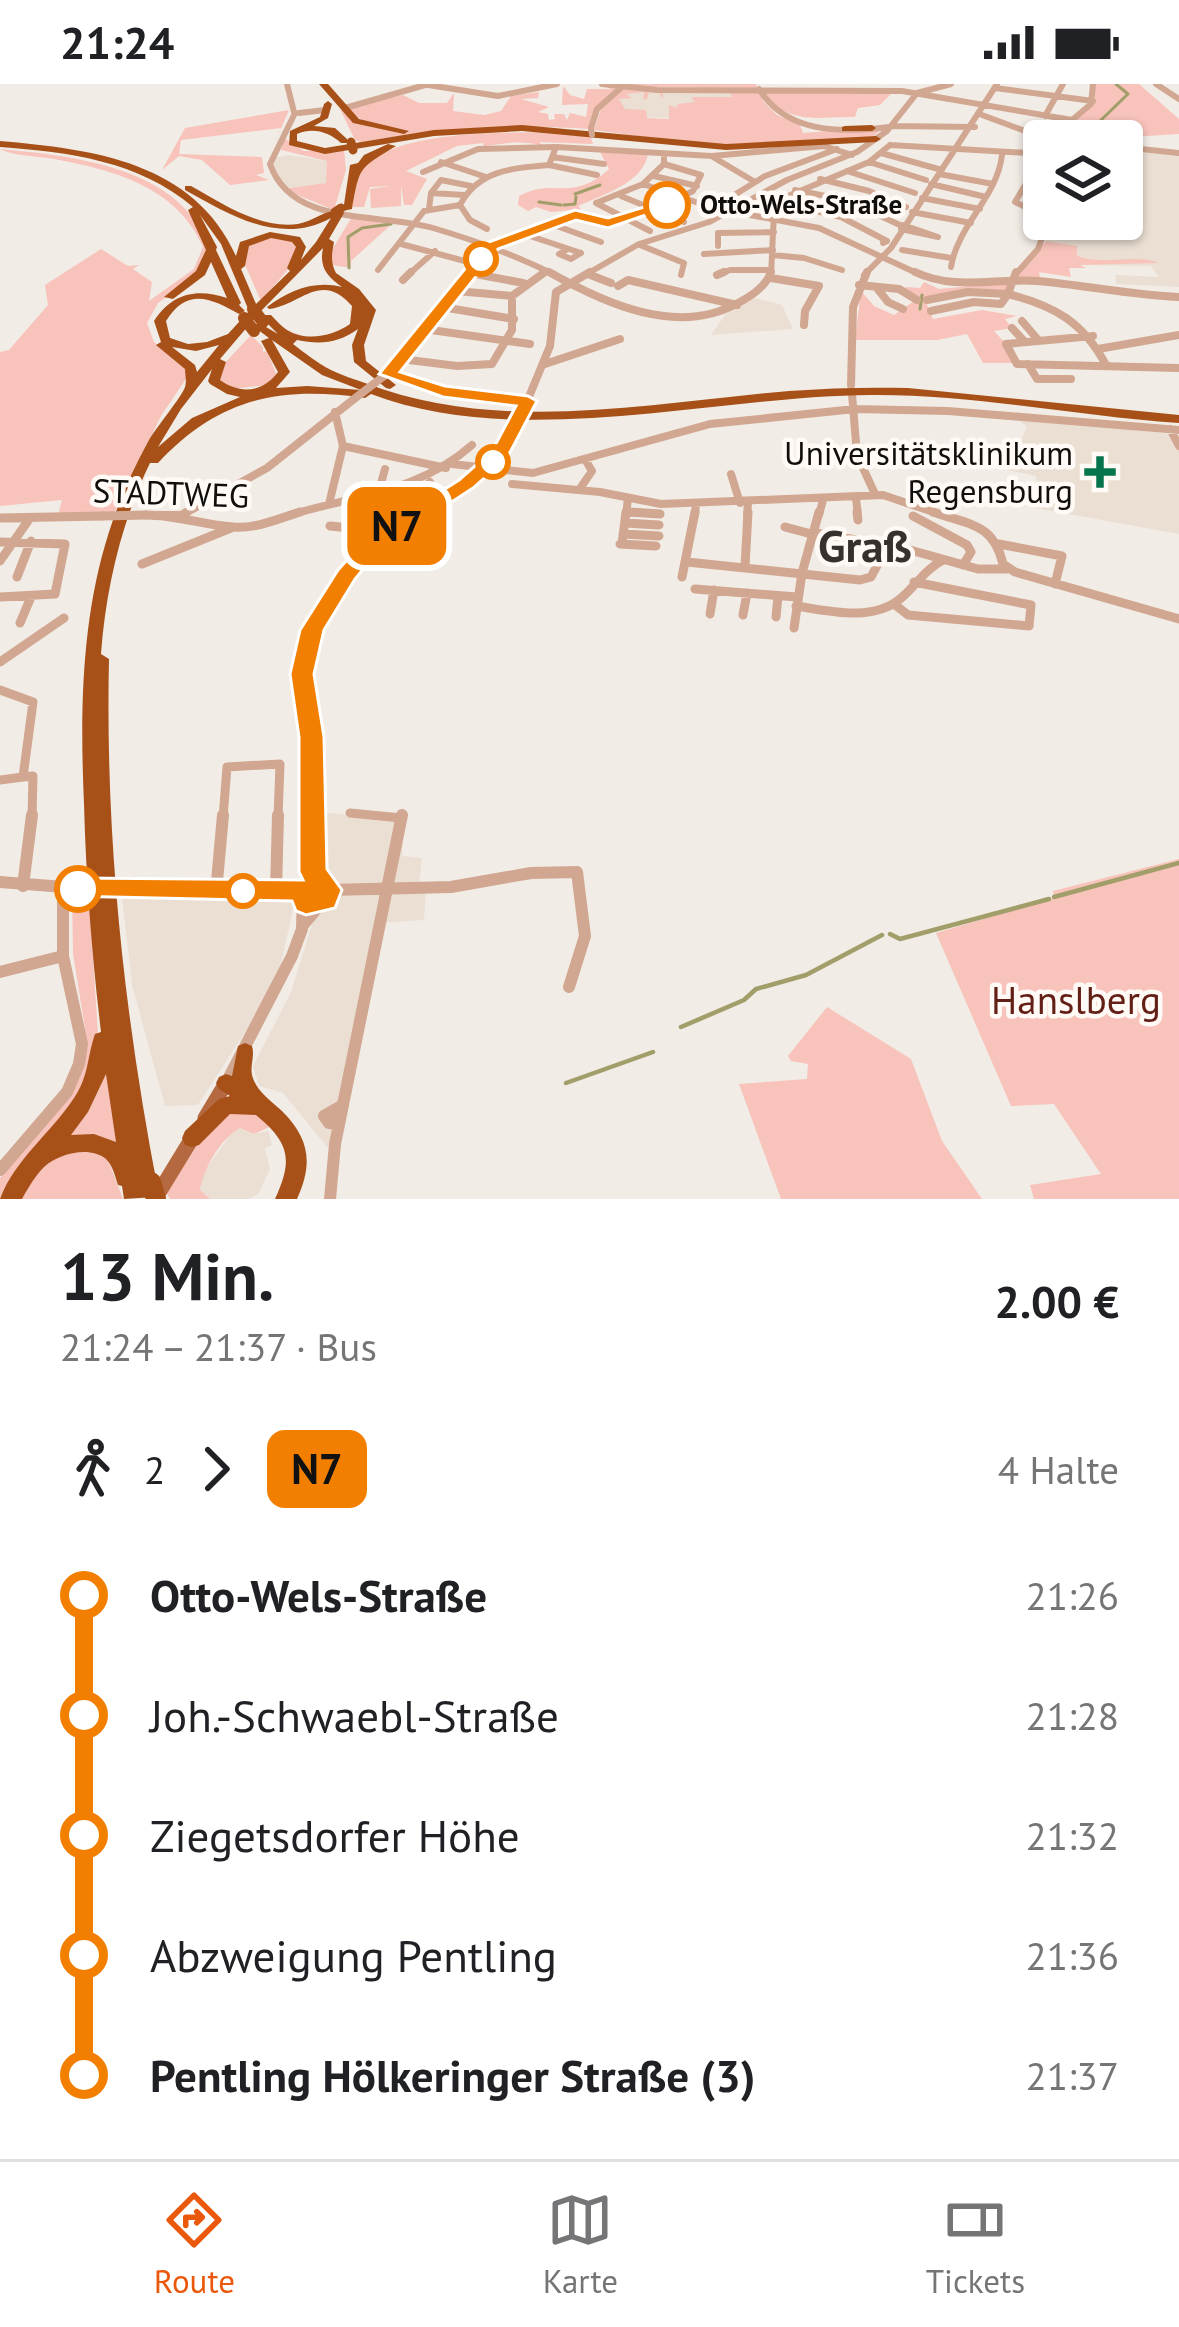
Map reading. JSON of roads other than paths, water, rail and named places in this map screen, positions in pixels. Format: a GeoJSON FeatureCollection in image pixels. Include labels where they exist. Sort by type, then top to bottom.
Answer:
{"type":"FeatureCollection","features":[{"type":"Feature","properties":{"kind":"highway"},"geometry":{"type":"LineString","coordinates":[[322,84],[324,118],[292,135],[293,145],[328,151],[486,129],[589,131],[726,147],[853,139],[882,131]]}},
{"type":"Feature","properties":{"kind":"highway"},"geometry":{"type":"LineString","coordinates":[[322,84],[347,112],[385,130],[557,128],[736,145],[882,131]]}},
{"type":"Feature","properties":{"kind":"highway"},"geometry":{"type":"LineString","coordinates":[[322,84],[355,174]]}},
{"type":"Feature","properties":{"kind":"highway"},"geometry":{"type":"LineString","coordinates":[[149,1194],[107,1014],[89,751],[95,613],[108,552],[154,442],[190,388],[313,254],[341,211],[349,179],[348,145],[326,107]]}},
{"type":"Feature","properties":{"kind":"highway"},"geometry":{"type":"LineString","coordinates":[[348,145],[336,131],[322,128],[302,131],[294,140],[323,149],[446,130]]}},
{"type":"Feature","properties":{"kind":"highway"},"geometry":{"type":"LineString","coordinates":[[391,384],[360,362],[358,345],[370,310],[360,293],[326,268],[323,260],[355,174],[370,155],[406,142],[507,130],[589,131]]}},
{"type":"Feature","properties":{"kind":"highway"},"geometry":{"type":"LineString","coordinates":[[0,145],[150,173],[235,216],[267,226],[300,226],[341,211]]}},
{"type":"Feature","properties":{"kind":"highway"},"geometry":{"type":"LineString","coordinates":[[0,145],[114,166],[158,184],[192,208],[214,234],[257,316],[312,354],[451,406]]}},
{"type":"Feature","properties":{"kind":"highway"},"geometry":{"type":"LineString","coordinates":[[117,164],[170,186],[208,216],[257,316]]}},
{"type":"Feature","properties":{"kind":"highway"},"geometry":{"type":"LineString","coordinates":[[150,173],[206,207],[224,230],[284,372],[270,387],[248,393],[224,390],[214,381],[220,362]]}},
{"type":"Feature","properties":{"kind":"highway"},"geometry":{"type":"LineString","coordinates":[[192,208],[257,316],[299,357],[338,377],[451,406],[584,417],[869,391],[1177,423]]}},
{"type":"Feature","properties":{"kind":"highway"},"geometry":{"type":"LineString","coordinates":[[149,1194],[140,1155],[109,895],[100,692],[110,583],[151,462],[186,404],[257,316],[301,247],[296,239],[276,235],[247,241],[239,252],[240,266]]}},
{"type":"Feature","properties":{"kind":"highway"},"geometry":{"type":"LineString","coordinates":[[257,316],[329,242]]}},
{"type":"Feature","properties":{"kind":"highway"},"geometry":{"type":"LineString","coordinates":[[190,388],[191,368],[156,341],[150,323],[164,300],[202,273],[212,247]]}},
{"type":"Feature","properties":{"kind":"highway"},"geometry":{"type":"LineString","coordinates":[[257,316],[219,342],[195,348],[172,344],[160,332],[164,311],[190,297],[215,296],[257,316],[298,338],[331,339],[353,329],[359,309],[348,293],[328,286],[300,291],[257,316]]}},
{"type":"Feature","properties":{"kind":"highway"},"geometry":{"type":"LineString","coordinates":[[267,341],[317,372],[391,384]]}},
{"type":"Feature","properties":{"kind":"highway"},"geometry":{"type":"LineString","coordinates":[[151,462],[190,424],[245,399],[391,384]]}},
{"type":"Feature","properties":{"kind":"highway"},"geometry":{"type":"LineString","coordinates":[[10,1199],[33,1163],[84,1106],[95,1085],[107,1014]]}},
{"type":"Feature","properties":{"kind":"highway"},"geometry":{"type":"LineString","coordinates":[[245,1052],[244,1083],[296,1143],[296,1182],[286,1199]]}},
{"type":"Feature","properties":{"kind":"highway"},"geometry":{"type":"LineString","coordinates":[[226,1083],[269,1111]]}},
{"type":"Feature","properties":{"kind":"highway"},"geometry":{"type":"LineString","coordinates":[[192,1138],[226,1105],[241,1102],[269,1111]]}},
{"type":"Feature","properties":{"kind":"highway"},"geometry":{"type":"LineString","coordinates":[[33,1163],[68,1143],[96,1143],[124,1167],[129,1193],[149,1194]]}},
{"type":"Feature","properties":{"kind":"main road"},"geometry":{"type":"LineString","coordinates":[[149,1194],[226,1083]]}},
{"type":"Feature","properties":{"kind":"street"},"geometry":{"type":"LineString","coordinates":[[287,84],[295,113],[270,164],[286,195],[319,208],[418,224],[662,317],[710,316],[737,305],[771,274],[778,202],[820,178],[869,161],[890,145],[1023,156]]}},
{"type":"Feature","properties":{"kind":"street"},"geometry":{"type":"LineString","coordinates":[[347,112],[423,84],[511,95],[557,84]]}},
{"type":"Feature","properties":{"kind":"street"},"geometry":{"type":"LineString","coordinates":[[447,90],[457,84]]}},
{"type":"Feature","properties":{"kind":"street"},"geometry":{"type":"LineString","coordinates":[[602,84],[919,89],[951,84]]}},
{"type":"Feature","properties":{"kind":"street"},"geometry":{"type":"LineString","coordinates":[[1045,116],[1063,84]]}},
{"type":"Feature","properties":{"kind":"street"},"geometry":{"type":"LineString","coordinates":[[983,111],[1072,120],[1093,101],[1093,84]]}},
{"type":"Feature","properties":{"kind":"street"},"geometry":{"type":"LineString","coordinates":[[1156,84],[1179,99]]}},
{"type":"Feature","properties":{"kind":"street"},"geometry":{"type":"LineString","coordinates":[[597,148],[589,131],[597,109],[622,85]]}},
{"type":"Feature","properties":{"kind":"street"},"geometry":{"type":"LineString","coordinates":[[875,494],[857,455],[851,335],[859,285],[882,260],[909,209],[974,127],[996,86],[1093,101]]}},
{"type":"Feature","properties":{"kind":"street"},"geometry":{"type":"LineString","coordinates":[[759,87],[769,106],[792,121],[882,131],[974,127]]}},
{"type":"Feature","properties":{"kind":"street"},"geometry":{"type":"LineString","coordinates":[[919,89],[1023,128]]}},
{"type":"Feature","properties":{"kind":"street"},"geometry":{"type":"LineString","coordinates":[[226,1083],[272,1002],[314,890],[311,737],[302,674],[305,647],[322,610],[357,560],[386,533],[482,472],[500,454],[545,364],[554,296],[653,234],[731,213],[787,180],[853,154],[882,131],[919,89]]}},
{"type":"Feature","properties":{"kind":"street"},"geometry":{"type":"LineString","coordinates":[[1019,112],[1029,92]]}},
{"type":"Feature","properties":{"kind":"street"},"geometry":{"type":"LineString","coordinates":[[939,127],[954,101]]}},
{"type":"Feature","properties":{"kind":"street"},"geometry":{"type":"LineString","coordinates":[[295,113],[326,107]]}},
{"type":"Feature","properties":{"kind":"street"},"geometry":{"type":"LineString","coordinates":[[882,131],[890,145]]}},
{"type":"Feature","properties":{"kind":"street"},"geometry":{"type":"LineString","coordinates":[[423,172],[441,162],[482,152],[554,147],[597,148],[664,159],[837,148],[853,154]]}},
{"type":"Feature","properties":{"kind":"street"},"geometry":{"type":"LineString","coordinates":[[550,161],[554,147]]}},
{"type":"Feature","properties":{"kind":"street"},"geometry":{"type":"LineString","coordinates":[[712,208],[754,182],[837,148]]}},
{"type":"Feature","properties":{"kind":"street"},"geometry":{"type":"LineString","coordinates":[[1143,149],[1179,153]]}},
{"type":"Feature","properties":{"kind":"street"},"geometry":{"type":"LineString","coordinates":[[482,152],[506,170]]}},
{"type":"Feature","properties":{"kind":"street"},"geometry":{"type":"LineString","coordinates":[[880,153],[993,184]]}},
{"type":"Feature","properties":{"kind":"street"},"geometry":{"type":"LineString","coordinates":[[517,154],[526,167]]}},
{"type":"Feature","properties":{"kind":"street"},"geometry":{"type":"LineString","coordinates":[[908,250],[951,262],[993,184],[1002,155]]}},
{"type":"Feature","properties":{"kind":"street"},"geometry":{"type":"LineString","coordinates":[[712,156],[754,182]]}},
{"type":"Feature","properties":{"kind":"street"},"geometry":{"type":"LineString","coordinates":[[664,159],[643,184],[596,203],[670,245]]}},
{"type":"Feature","properties":{"kind":"street"},"geometry":{"type":"LineString","coordinates":[[391,384],[400,359],[488,249],[575,215],[608,223],[655,210],[681,200],[698,186],[702,178],[698,173],[664,159]]}},
{"type":"Feature","properties":{"kind":"street"},"geometry":{"type":"LineString","coordinates":[[550,161],[597,175]]}},
{"type":"Feature","properties":{"kind":"street"},"geometry":{"type":"LineString","coordinates":[[460,205],[471,186],[506,170],[550,161],[604,164]]}},
{"type":"Feature","properties":{"kind":"street"},"geometry":{"type":"LineString","coordinates":[[869,161],[986,196]]}},
{"type":"Feature","properties":{"kind":"street"},"geometry":{"type":"LineString","coordinates":[[441,162],[486,177]]}},
{"type":"Feature","properties":{"kind":"street"},"geometry":{"type":"LineString","coordinates":[[844,170],[892,182],[919,196],[980,209]]}},
{"type":"Feature","properties":{"kind":"street"},"geometry":{"type":"LineString","coordinates":[[654,176],[698,186]]}},
{"type":"Feature","properties":{"kind":"street"},"geometry":{"type":"LineString","coordinates":[[820,178],[868,190],[909,209],[971,223]]}},
{"type":"Feature","properties":{"kind":"street"},"geometry":{"type":"LineString","coordinates":[[430,209],[431,194],[441,180],[471,186]]}},
{"type":"Feature","properties":{"kind":"street"},"geometry":{"type":"LineString","coordinates":[[643,184],[731,213],[831,232],[882,260],[943,284],[1015,280],[1179,297]]}},
{"type":"Feature","properties":{"kind":"street"},"geometry":{"type":"LineString","coordinates":[[670,196],[680,190]]}},
{"type":"Feature","properties":{"kind":"street"},"geometry":{"type":"LineString","coordinates":[[794,190],[846,200],[902,227],[938,237],[902,227]]}},
{"type":"Feature","properties":{"kind":"street"},"geometry":{"type":"LineString","coordinates":[[431,194],[464,195]]}},
{"type":"Feature","properties":{"kind":"street"},"geometry":{"type":"LineString","coordinates":[[620,196],[684,222]]}},
{"type":"Feature","properties":{"kind":"street"},"geometry":{"type":"LineString","coordinates":[[778,202],[841,217],[887,241],[883,243]]}},
{"type":"Feature","properties":{"kind":"street"},"geometry":{"type":"LineString","coordinates":[[378,270],[418,224],[422,212],[460,205]]}},
{"type":"Feature","properties":{"kind":"street"},"geometry":{"type":"LineString","coordinates":[[460,205],[470,220],[487,230]]}},
{"type":"Feature","properties":{"kind":"street"},"geometry":{"type":"LineString","coordinates":[[551,224],[601,242]]}},
{"type":"Feature","properties":{"kind":"street"},"geometry":{"type":"LineString","coordinates":[[718,246],[718,233],[774,232]]}},
{"type":"Feature","properties":{"kind":"street"},"geometry":{"type":"LineString","coordinates":[[524,234],[568,249]]}},
{"type":"Feature","properties":{"kind":"street"},"geometry":{"type":"LineString","coordinates":[[931,311],[974,302],[1001,304],[1017,269],[1043,240]]}},
{"type":"Feature","properties":{"kind":"street"},"geometry":{"type":"LineString","coordinates":[[401,244],[476,264]]}},
{"type":"Feature","properties":{"kind":"street"},"geometry":{"type":"LineString","coordinates":[[639,244],[684,263],[681,275]]}},
{"type":"Feature","properties":{"kind":"street"},"geometry":{"type":"LineString","coordinates":[[404,280],[435,251]]}},
{"type":"Feature","properties":{"kind":"street"},"geometry":{"type":"LineString","coordinates":[[704,254],[773,253],[842,270]]}},
{"type":"Feature","properties":{"kind":"street"},"geometry":{"type":"LineString","coordinates":[[717,275],[725,270],[771,274],[818,286],[805,311],[804,325]]}},
{"type":"Feature","properties":{"kind":"street"},"geometry":{"type":"LineString","coordinates":[[456,291],[512,296],[547,271]]}},
{"type":"Feature","properties":{"kind":"street"},"geometry":{"type":"LineString","coordinates":[[470,273],[525,284]]}},
{"type":"Feature","properties":{"kind":"street"},"geometry":{"type":"LineString","coordinates":[[587,274],[614,285],[628,280],[737,305]]}},
{"type":"Feature","properties":{"kind":"street"},"geometry":{"type":"LineString","coordinates":[[859,285],[899,289],[917,300]]}},
{"type":"Feature","properties":{"kind":"street"},"geometry":{"type":"LineString","coordinates":[[876,287],[888,302],[903,309]]}},
{"type":"Feature","properties":{"kind":"street"},"geometry":{"type":"LineString","coordinates":[[927,300],[977,291],[1050,304],[1093,336],[1106,365]]}},
{"type":"Feature","properties":{"kind":"street"},"geometry":{"type":"LineString","coordinates":[[400,359],[488,366],[507,341],[514,319],[512,296]]}},
{"type":"Feature","properties":{"kind":"street"},"geometry":{"type":"LineString","coordinates":[[692,305],[703,296]]}},
{"type":"Feature","properties":{"kind":"street"},"geometry":{"type":"LineString","coordinates":[[442,307],[514,319]]}},
{"type":"Feature","properties":{"kind":"street"},"geometry":{"type":"LineString","coordinates":[[1022,321],[1039,341]]}},
{"type":"Feature","properties":{"kind":"street"},"geometry":{"type":"LineString","coordinates":[[1012,328],[1025,342]]}},
{"type":"Feature","properties":{"kind":"street"},"geometry":{"type":"LineString","coordinates":[[424,329],[530,344]]}},
{"type":"Feature","properties":{"kind":"street"},"geometry":{"type":"LineString","coordinates":[[1098,349],[1179,335]]}},
{"type":"Feature","properties":{"kind":"street"},"geometry":{"type":"LineString","coordinates":[[1071,379],[1037,379],[1006,344],[1093,336]]}},
{"type":"Feature","properties":{"kind":"street"},"geometry":{"type":"LineString","coordinates":[[545,364],[620,339]]}},
{"type":"Feature","properties":{"kind":"street"},"geometry":{"type":"LineString","coordinates":[[1147,353],[1154,367]]}},
{"type":"Feature","properties":{"kind":"street"},"geometry":{"type":"LineString","coordinates":[[1023,364],[1179,368]]}},
{"type":"Feature","properties":{"kind":"street"},"geometry":{"type":"LineString","coordinates":[[182,515],[267,468],[354,399],[391,384],[527,403]]}},
{"type":"Feature","properties":{"kind":"street"},"geometry":{"type":"LineString","coordinates":[[343,446],[445,469],[540,475],[718,423],[855,408],[962,408],[1177,423],[1179,446]]}},
{"type":"Feature","properties":{"kind":"street"},"geometry":{"type":"LineString","coordinates":[[328,503],[343,446],[335,412]]}},
{"type":"Feature","properties":{"kind":"street"},"geometry":{"type":"LineString","coordinates":[[366,545],[384,521],[472,445]]}},
{"type":"Feature","properties":{"kind":"street"},"geometry":{"type":"LineString","coordinates":[[579,490],[592,471],[586,461]]}},
{"type":"Feature","properties":{"kind":"street"},"geometry":{"type":"LineString","coordinates":[[378,494],[385,469]]}},
{"type":"Feature","properties":{"kind":"street","name":"STADTWEG"},"geometry":{"type":"LineString","coordinates":[[0,518],[182,515],[232,527],[256,526],[328,503],[378,494],[445,469]]}},
{"type":"Feature","properties":{"kind":"street"},"geometry":{"type":"LineString","coordinates":[[731,474],[744,503],[746,568]]}},
{"type":"Feature","properties":{"kind":"street"},"geometry":{"type":"LineString","coordinates":[[512,484],[695,503],[856,499],[875,494],[916,503],[983,529],[999,544],[1007,568]]}},
{"type":"Feature","properties":{"kind":"street"},"geometry":{"type":"LineString","coordinates":[[622,531],[628,498]]}},
{"type":"Feature","properties":{"kind":"street"},"geometry":{"type":"LineString","coordinates":[[856,499],[858,520]]}},
{"type":"Feature","properties":{"kind":"street"},"geometry":{"type":"LineString","coordinates":[[794,628],[802,573],[824,500]]}},
{"type":"Feature","properties":{"kind":"street"},"geometry":{"type":"LineString","coordinates":[[682,577],[695,503]]}},
{"type":"Feature","properties":{"kind":"street"},"geometry":{"type":"LineString","coordinates":[[330,526],[350,528],[353,516],[384,521]]}},
{"type":"Feature","properties":{"kind":"street"},"geometry":{"type":"LineString","coordinates":[[913,516],[968,545],[963,566]]}},
{"type":"Feature","properties":{"kind":"street"},"geometry":{"type":"LineString","coordinates":[[0,561],[30,518]]}},
{"type":"Feature","properties":{"kind":"street"},"geometry":{"type":"LineString","coordinates":[[142,564],[232,527]]}},
{"type":"Feature","properties":{"kind":"street"},"geometry":{"type":"LineString","coordinates":[[785,527],[888,545],[963,566],[1007,568],[1179,620]]}},
{"type":"Feature","properties":{"kind":"street"},"geometry":{"type":"LineString","coordinates":[[622,531],[659,530],[622,531]]}},
{"type":"Feature","properties":{"kind":"street"},"geometry":{"type":"LineString","coordinates":[[17,577],[31,541]]}},
{"type":"Feature","properties":{"kind":"street"},"geometry":{"type":"LineString","coordinates":[[0,542],[65,544],[55,594],[0,597]]}},
{"type":"Feature","properties":{"kind":"street"},"geometry":{"type":"LineString","coordinates":[[999,544],[1062,556],[1055,584]]}},
{"type":"Feature","properties":{"kind":"street"},"geometry":{"type":"LineString","coordinates":[[687,562],[867,580],[888,545]]}},
{"type":"Feature","properties":{"kind":"street"},"geometry":{"type":"LineString","coordinates":[[695,590],[778,596],[857,612],[894,604],[922,570],[943,560]]}},
{"type":"Feature","properties":{"kind":"street"},"geometry":{"type":"LineString","coordinates":[[894,604],[908,614],[1029,626],[1031,605],[914,582]]}},
{"type":"Feature","properties":{"kind":"street"},"geometry":{"type":"LineString","coordinates":[[710,614],[714,590]]}},
{"type":"Feature","properties":{"kind":"street"},"geometry":{"type":"LineString","coordinates":[[742,615],[746,593]]}},
{"type":"Feature","properties":{"kind":"street"},"geometry":{"type":"LineString","coordinates":[[776,617],[778,596]]}},
{"type":"Feature","properties":{"kind":"street"},"geometry":{"type":"LineString","coordinates":[[20,623],[31,597]]}},
{"type":"Feature","properties":{"kind":"street"},"geometry":{"type":"LineString","coordinates":[[0,662],[64,618]]}},
{"type":"Feature","properties":{"kind":"street"},"geometry":{"type":"LineString","coordinates":[[0,690],[33,701],[23,778]]}},
{"type":"Feature","properties":{"kind":"street"},"geometry":{"type":"LineString","coordinates":[[216,892],[227,767],[280,764],[276,890]]}},
{"type":"Feature","properties":{"kind":"street"},"geometry":{"type":"LineString","coordinates":[[0,781],[33,776],[32,844],[23,886]]}},
{"type":"Feature","properties":{"kind":"street"},"geometry":{"type":"LineString","coordinates":[[330,1199],[339,1124],[329,1123],[324,1116],[343,1106],[402,815],[350,813]]}},
{"type":"Feature","properties":{"kind":"street"},"geometry":{"type":"LineString","coordinates":[[116,890],[451,887],[532,873],[577,872],[585,936],[569,987]]}},
{"type":"Feature","properties":{"kind":"street"},"geometry":{"type":"LineString","coordinates":[[0,883],[90,889]]}},
{"type":"Feature","properties":{"kind":"street"},"geometry":{"type":"LineString","coordinates":[[0,1170],[58,1105],[76,1073],[82,1044],[63,956],[63,888]]}},
{"type":"Feature","properties":{"kind":"street"},"geometry":{"type":"LineString","coordinates":[[0,972],[63,956]]}},
{"type":"Feature","properties":{"kind":"waterway"},"geometry":{"type":"LineString","coordinates":[[1101,120],[1128,94],[1116,84]]}},
{"type":"Feature","properties":{"kind":"waterway"},"geometry":{"type":"LineString","coordinates":[[575,194],[600,185]]}},
{"type":"Feature","properties":{"kind":"waterway"},"geometry":{"type":"LineString","coordinates":[[564,205],[575,204],[576,197]]}},
{"type":"Feature","properties":{"kind":"waterway"},"geometry":{"type":"LineString","coordinates":[[539,202],[561,205]]}},
{"type":"Feature","properties":{"kind":"waterway"},"geometry":{"type":"LineString","coordinates":[[349,268],[348,237],[362,228],[391,224]]}},
{"type":"Feature","properties":{"kind":"waterway"},"geometry":{"type":"LineString","coordinates":[[920,309],[922,295]]}},
{"type":"Feature","properties":{"kind":"waterway"},"geometry":{"type":"LineString","coordinates":[[1054,897],[1179,863]]}},
{"type":"Feature","properties":{"kind":"waterway"},"geometry":{"type":"LineString","coordinates":[[890,934],[900,939],[1049,899]]}},
{"type":"Feature","properties":{"kind":"waterway"},"geometry":{"type":"LineString","coordinates":[[681,1027],[744,1000],[756,989],[806,975],[882,935]]}},
{"type":"Feature","properties":{"kind":"waterway"},"geometry":{"type":"LineString","coordinates":[[566,1083],[653,1052]]}},
{"type":"Feature","properties":{"kind":"place","name":"Otto-Wels-Straße"},"geometry":{"type":"Point","coordinates":[667,205]}},
{"type":"Feature","properties":{"kind":"place","name":"Universitätsklinikum Regensburg"},"geometry":{"type":"Point","coordinates":[1100,472]}},
{"type":"Feature","properties":{"kind":"district","name":"Graß"},"geometry":{"type":"Point","coordinates":[865,546]}},
{"type":"Feature","properties":{"kind":"park label","name":"Hanslberg"},"geometry":{"type":"Point","coordinates":[1076,1000]}}]}
